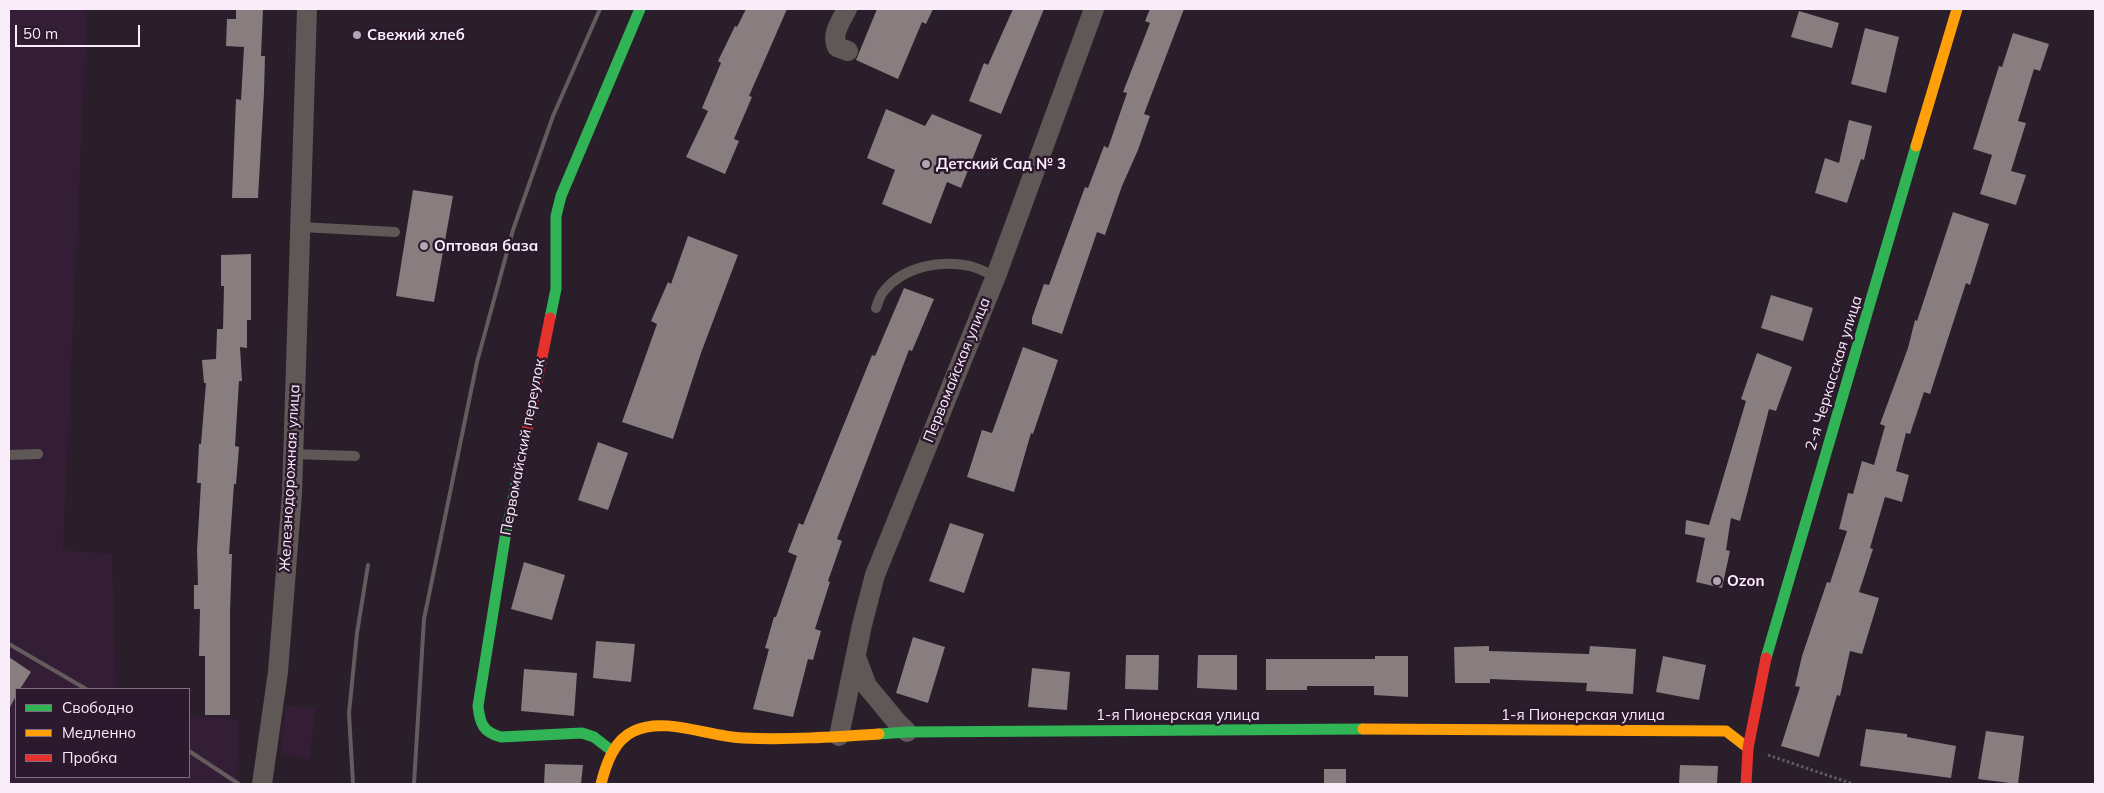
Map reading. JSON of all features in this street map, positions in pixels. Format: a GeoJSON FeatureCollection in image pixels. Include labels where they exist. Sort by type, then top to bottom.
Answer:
{"type":"FeatureCollection","features":[{"type":"Feature","properties":{"kind":"street","name":"Железнодорожная улица"},"geometry":{"type":"LineString","coordinates":[[262,784],[278,672],[292,494],[307,9]]}},
{"type":"Feature","properties":{"kind":"street","name":"Первомайский переулок"},"geometry":{"type":"LineString","coordinates":[[612,751],[589,734],[580,732],[500,737],[490,734],[483,728],[478,706],[505,538],[556,288],[556,216],[561,196],[640,9]]}},
{"type":"Feature","properties":{"kind":"street"},"geometry":{"type":"LineString","coordinates":[[847,9],[837,29],[834,41],[837,47],[848,51]]}},
{"type":"Feature","properties":{"kind":"street","name":"Первомайская улица"},"geometry":{"type":"LineString","coordinates":[[839,736],[875,576],[996,276],[1094,9]]}},
{"type":"Feature","properties":{"kind":"street","name":"2-я Черкасская улица"},"geometry":{"type":"LineString","coordinates":[[1746,784],[1748,748],[1768,646],[1957,9]]}},
{"type":"Feature","properties":{"kind":"street"},"geometry":{"type":"LineString","coordinates":[[856,657],[868,686],[907,732]]}},
{"type":"Feature","properties":{"kind":"street","name":"1-я Пионерская улица"},"geometry":{"type":"LineString","coordinates":[[612,751],[633,731],[649,727],[665,727],[722,737],[742,738],[839,736],[907,732],[1322,729],[1726,731],[1748,748]]}},
{"type":"Feature","properties":{"kind":"street"},"geometry":{"type":"LineString","coordinates":[[601,784],[612,751]]}},
{"type":"Feature","properties":{"kind":"lane"},"geometry":{"type":"LineString","coordinates":[[301,227],[395,232]]}},
{"type":"Feature","properties":{"kind":"lane"},"geometry":{"type":"LineString","coordinates":[[876,308],[883,292],[897,278],[916,268],[952,264],[970,266],[996,276]]}},
{"type":"Feature","properties":{"kind":"lane"},"geometry":{"type":"LineString","coordinates":[[9,455],[38,454]]}},
{"type":"Feature","properties":{"kind":"lane"},"geometry":{"type":"LineString","coordinates":[[293,454],[355,456]]}},
{"type":"Feature","properties":{"kind":"path"},"geometry":{"type":"LineString","coordinates":[[1748,748],[1853,784]]}},
{"type":"Feature","properties":{"kind":"shaded area"},"geometry":{"type":"Polygon","coordinates":[[[9,9],[87,9],[63,550],[112,554],[116,688],[15,688],[15,778],[190,778],[190,716],[239,720],[236,784],[9,784],[9,9]]]}},
{"type":"Feature","properties":{"kind":"shaded area"},"geometry":{"type":"Polygon","coordinates":[[[286,705],[315,708],[310,758],[281,755],[286,705]]]}},
{"type":"Feature","properties":{"kind":"building"},"geometry":{"type":"Polygon","coordinates":[[[236,9],[263,9],[261,56],[265,56],[258,198],[232,198],[236,99],[241,100],[244,47],[226,46],[227,19],[236,19],[236,9]]]}},
{"type":"Feature","properties":{"kind":"building"},"geometry":{"type":"Polygon","coordinates":[[[746,9],[787,9],[749,96],[752,97],[734,139],[739,141],[725,174],[686,157],[708,111],[702,108],[721,63],[718,61],[735,26],[737,27],[746,9]]]}},
{"type":"Feature","properties":{"kind":"building"},"geometry":{"type":"Polygon","coordinates":[[[877,9],[933,9],[926,24],[922,22],[898,79],[856,60],[877,9]]]}},
{"type":"Feature","properties":{"kind":"building"},"geometry":{"type":"Polygon","coordinates":[[[1013,9],[1044,9],[1001,114],[969,101],[984,63],[988,65],[1013,9]]]}},
{"type":"Feature","properties":{"kind":"building"},"geometry":{"type":"Polygon","coordinates":[[[1150,9],[1184,9],[1144,114],[1150,116],[1138,150],[1122,186],[1105,235],[1097,232],[1062,334],[1032,324],[1032,318],[1044,284],[1049,285],[1085,187],[1088,188],[1104,146],[1108,148],[1127,93],[1123,92],[1150,23],[1145,21],[1150,9]]]}},
{"type":"Feature","properties":{"kind":"building"},"geometry":{"type":"Polygon","coordinates":[[[1799,11],[1839,23],[1832,48],[1791,37],[1799,11]]]}},
{"type":"Feature","properties":{"kind":"building"},"geometry":{"type":"Polygon","coordinates":[[[1865,28],[1899,37],[1886,93],[1851,84],[1865,28]]]}},
{"type":"Feature","properties":{"kind":"building"},"geometry":{"type":"Polygon","coordinates":[[[2013,33],[2049,44],[2040,71],[2034,69],[2018,121],[2026,123],[2011,171],[2026,175],[2016,205],[1980,194],[1992,155],[1973,149],[1999,66],[2002,67],[2013,33]]]}},
{"type":"Feature","properties":{"kind":"building","name":"Детский Сад № 3"},"geometry":{"type":"Polygon","coordinates":[[[886,109],[925,126],[932,114],[982,135],[961,188],[947,182],[931,224],[882,204],[895,170],[867,158],[886,109]]]}},
{"type":"Feature","properties":{"kind":"building"},"geometry":{"type":"Polygon","coordinates":[[[1849,120],[1872,126],[1864,160],[1861,159],[1847,203],[1815,193],[1825,158],[1839,163],[1849,120]]]}},
{"type":"Feature","properties":{"kind":"building","name":"Оптовая база"},"geometry":{"type":"Polygon","coordinates":[[[413,190],[453,196],[434,302],[396,296],[413,190]]]}},
{"type":"Feature","properties":{"kind":"building"},"geometry":{"type":"Polygon","coordinates":[[[1953,212],[1989,224],[1970,285],[1966,283],[1930,394],[1924,392],[1910,434],[1906,433],[1896,471],[1909,475],[1902,502],[1885,497],[1870,548],[1873,549],[1859,592],[1879,598],[1862,654],[1850,651],[1840,696],[1837,695],[1819,757],[1781,746],[1800,687],[1795,686],[1802,656],[1827,582],[1830,583],[1847,531],[1839,529],[1848,493],[1853,494],[1862,461],[1874,465],[1885,426],[1880,424],[1908,348],[1915,320],[1917,321],[1953,212]]]}},
{"type":"Feature","properties":{"kind":"building"},"geometry":{"type":"Polygon","coordinates":[[[688,236],[738,255],[701,353],[673,439],[622,422],[657,324],[651,321],[668,282],[671,284],[688,236]]]}},
{"type":"Feature","properties":{"kind":"building"},"geometry":{"type":"Polygon","coordinates":[[[251,254],[251,320],[247,320],[247,348],[240,347],[242,381],[239,381],[235,446],[239,447],[236,484],[234,484],[229,554],[232,554],[230,715],[205,715],[205,656],[199,656],[200,609],[194,609],[194,585],[198,585],[197,550],[201,483],[197,483],[199,444],[201,444],[206,383],[204,383],[202,360],[216,359],[217,329],[223,329],[224,286],[221,286],[221,255],[251,254]]]}},
{"type":"Feature","properties":{"kind":"building"},"geometry":{"type":"Polygon","coordinates":[[[904,288],[934,299],[912,351],[909,350],[837,539],[842,541],[828,581],[830,582],[815,629],[821,631],[813,660],[808,659],[793,717],[753,709],[769,649],[765,648],[774,617],[776,617],[797,556],[788,552],[799,523],[803,525],[872,355],[875,356],[904,288]]]}},
{"type":"Feature","properties":{"kind":"building"},"geometry":{"type":"Polygon","coordinates":[[[1771,295],[1813,308],[1803,341],[1761,328],[1771,295]]]}},
{"type":"Feature","properties":{"kind":"building"},"geometry":{"type":"Polygon","coordinates":[[[1023,347],[1058,360],[1033,434],[1031,433],[1014,492],[967,477],[982,430],[992,433],[1023,347]]]}},
{"type":"Feature","properties":{"kind":"building"},"geometry":{"type":"Polygon","coordinates":[[[1757,353],[1792,367],[1776,411],[1769,409],[1740,521],[1731,518],[1726,550],[1730,551],[1722,588],[1696,582],[1705,538],[1685,534],[1686,520],[1709,525],[1746,401],[1741,399],[1757,353]]]}},
{"type":"Feature","properties":{"kind":"building"},"geometry":{"type":"Polygon","coordinates":[[[598,442],[628,453],[608,510],[578,500],[598,442]]]}},
{"type":"Feature","properties":{"kind":"building"},"geometry":{"type":"Polygon","coordinates":[[[950,523],[984,534],[964,593],[929,581],[950,523]]]}},
{"type":"Feature","properties":{"kind":"building"},"geometry":{"type":"Polygon","coordinates":[[[524,562],[565,575],[552,620],[511,609],[524,562]]]}},
{"type":"Feature","properties":{"kind":"building"},"geometry":{"type":"Polygon","coordinates":[[[913,637],[945,647],[928,703],[896,693],[913,637]]]}},
{"type":"Feature","properties":{"kind":"building"},"geometry":{"type":"Polygon","coordinates":[[[596,641],[635,644],[631,682],[593,678],[596,641]]]}},
{"type":"Feature","properties":{"kind":"building"},"geometry":{"type":"Polygon","coordinates":[[[1489,646],[1489,651],[1589,654],[1590,646],[1636,649],[1633,694],[1586,691],[1587,683],[1490,679],[1490,683],[1455,683],[1454,647],[1489,646]]]}},
{"type":"Feature","properties":{"kind":"building"},"geometry":{"type":"Polygon","coordinates":[[[1126,655],[1159,655],[1158,690],[1125,689],[1126,655]]]}},
{"type":"Feature","properties":{"kind":"building"},"geometry":{"type":"Polygon","coordinates":[[[1198,655],[1237,655],[1237,690],[1197,688],[1198,655]]]}},
{"type":"Feature","properties":{"kind":"building"},"geometry":{"type":"Polygon","coordinates":[[[1375,656],[1408,656],[1408,697],[1374,695],[1374,686],[1307,686],[1307,690],[1266,690],[1266,659],[1375,659],[1375,656]]]}},
{"type":"Feature","properties":{"kind":"building"},"geometry":{"type":"Polygon","coordinates":[[[1663,656],[1706,665],[1699,700],[1656,692],[1663,656]]]}},
{"type":"Feature","properties":{"kind":"building"},"geometry":{"type":"Polygon","coordinates":[[[9,657],[31,672],[21,688],[15,688],[15,698],[9,709],[9,657]]]}},
{"type":"Feature","properties":{"kind":"building"},"geometry":{"type":"Polygon","coordinates":[[[1032,668],[1070,672],[1067,710],[1028,707],[1032,668]]]}},
{"type":"Feature","properties":{"kind":"building"},"geometry":{"type":"Polygon","coordinates":[[[524,669],[577,673],[574,716],[521,711],[524,669]]]}},
{"type":"Feature","properties":{"kind":"building"},"geometry":{"type":"Polygon","coordinates":[[[1866,729],[1907,734],[1907,737],[1956,746],[1951,778],[1860,766],[1866,729]]]}},
{"type":"Feature","properties":{"kind":"building"},"geometry":{"type":"Polygon","coordinates":[[[1986,731],[2024,736],[2018,784],[1978,779],[1986,731]]]}},
{"type":"Feature","properties":{"kind":"building"},"geometry":{"type":"Polygon","coordinates":[[[545,764],[583,765],[581,784],[544,784],[545,764]]]}},
{"type":"Feature","properties":{"kind":"building"},"geometry":{"type":"Polygon","coordinates":[[[1680,765],[1718,766],[1717,784],[1679,784],[1680,765]]]}},
{"type":"Feature","properties":{"kind":"building"},"geometry":{"type":"Polygon","coordinates":[[[1324,769],[1346,769],[1346,784],[1324,784],[1324,769]]]}},
{"type":"Feature","properties":{"kind":"railway"},"geometry":{"type":"LineString","coordinates":[[414,784],[424,619],[477,362],[513,230],[553,116],[600,9]]}},
{"type":"Feature","properties":{"kind":"railway"},"geometry":{"type":"LineString","coordinates":[[353,784],[349,713],[357,633],[368,565]]}},
{"type":"Feature","properties":{"kind":"railway"},"geometry":{"type":"LineString","coordinates":[[9,644],[84,688]]}},
{"type":"Feature","properties":{"kind":"railway"},"geometry":{"type":"LineString","coordinates":[[190,752],[239,784]]}},
{"type":"Feature","properties":{"kind":"traffic: fast"},"geometry":{"type":"LineString","coordinates":[[550,318],[556,289],[556,216],[561,196],[640,9]]}},
{"type":"Feature","properties":{"kind":"traffic: fast"},"geometry":{"type":"LineString","coordinates":[[1766,658],[1916,146]]}},
{"type":"Feature","properties":{"kind":"traffic: fast"},"geometry":{"type":"LineString","coordinates":[[520,465],[505,538],[478,706],[481,722],[486,730],[501,737],[582,733],[594,737],[612,751]]}},
{"type":"Feature","properties":{"kind":"traffic: fast"},"geometry":{"type":"LineString","coordinates":[[879,734],[907,732],[1363,729]]}},
{"type":"Feature","properties":{"kind":"traffic: slow"},"geometry":{"type":"LineString","coordinates":[[1916,146],[1957,9]]}},
{"type":"Feature","properties":{"kind":"traffic: slow"},"geometry":{"type":"LineString","coordinates":[[601,784],[608,761],[616,746],[627,735],[646,727],[673,726],[730,737],[760,739],[879,734]]}},
{"type":"Feature","properties":{"kind":"traffic: slow"},"geometry":{"type":"LineString","coordinates":[[1363,729],[1726,731],[1748,748]]}},
{"type":"Feature","properties":{"kind":"traffic: jam"},"geometry":{"type":"LineString","coordinates":[[520,465],[550,318]]}},
{"type":"Feature","properties":{"kind":"traffic: jam"},"geometry":{"type":"LineString","coordinates":[[1746,784],[1748,748],[1766,658]]}},
{"type":"Feature","properties":{"kind":"place","name":"Свежий хлеб"},"geometry":{"type":"Point","coordinates":[357,35]}},
{"type":"Feature","properties":{"kind":"place","name":"Детский Сад № 3"},"geometry":{"type":"Point","coordinates":[926,164]}},
{"type":"Feature","properties":{"kind":"place","name":"Оптовая база"},"geometry":{"type":"Point","coordinates":[424,246]}},
{"type":"Feature","properties":{"kind":"place","name":"Ozon"},"geometry":{"type":"Point","coordinates":[1717,581]}}]}
